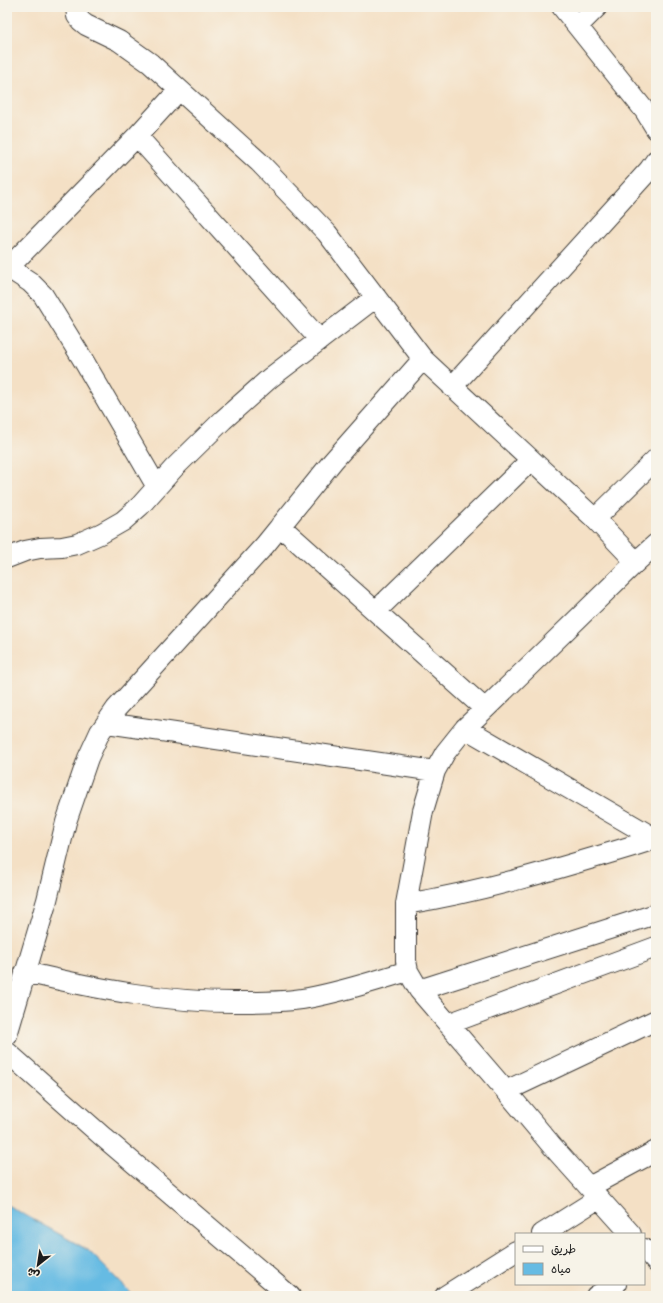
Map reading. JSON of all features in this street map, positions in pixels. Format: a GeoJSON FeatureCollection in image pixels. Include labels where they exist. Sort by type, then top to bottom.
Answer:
{"type":"FeatureCollection","features":[{"type":"Feature","properties":{"kind":"street"},"geometry":{"type":"LineString","coordinates":[[76,7],[77,16],[81,21],[125,45],[150,63],[259,162],[327,233],[423,359],[595,519],[636,562]]}},
{"type":"Feature","properties":{"kind":"street"},"geometry":{"type":"LineString","coordinates":[[562,7],[645,111],[656,129]]}},
{"type":"Feature","properties":{"kind":"street"},"geometry":{"type":"LineString","coordinates":[[578,26],[598,7]]}},
{"type":"Feature","properties":{"kind":"street"},"geometry":{"type":"LineString","coordinates":[[157,487],[82,358],[42,295],[30,282],[7,268],[137,136],[179,90]]}},
{"type":"Feature","properties":{"kind":"street"},"geometry":{"type":"LineString","coordinates":[[137,136],[320,340]]}},
{"type":"Feature","properties":{"kind":"street"},"geometry":{"type":"LineString","coordinates":[[452,386],[649,170],[656,160]]}},
{"type":"Feature","properties":{"kind":"street"},"geometry":{"type":"LineString","coordinates":[[7,558],[25,551],[40,548],[62,547],[77,544],[102,534],[123,521],[140,506],[174,468],[223,420],[270,378],[376,297]]}},
{"type":"Feature","properties":{"kind":"street"},"geometry":{"type":"LineString","coordinates":[[7,1035],[47,900],[66,822],[88,758],[100,732],[116,709],[265,545],[332,461],[423,359]]}},
{"type":"Feature","properties":{"kind":"street"},"geometry":{"type":"LineString","coordinates":[[376,611],[531,460]]}},
{"type":"Feature","properties":{"kind":"street"},"geometry":{"type":"LineString","coordinates":[[595,519],[656,460]]}},
{"type":"Feature","properties":{"kind":"street"},"geometry":{"type":"LineString","coordinates":[[280,526],[485,708]]}},
{"type":"Feature","properties":{"kind":"street"},"geometry":{"type":"LineString","coordinates":[[629,1233],[553,1147],[419,990],[408,971],[406,961],[406,904],[423,811],[435,771],[445,753],[465,728],[485,708],[656,544]]}},
{"type":"Feature","properties":{"kind":"street"},"geometry":{"type":"LineString","coordinates":[[107,723],[435,771]]}},
{"type":"Feature","properties":{"kind":"street"},"geometry":{"type":"LineString","coordinates":[[465,728],[656,839]]}},
{"type":"Feature","properties":{"kind":"street"},"geometry":{"type":"LineString","coordinates":[[406,904],[445,898],[511,882],[656,839]]}},
{"type":"Feature","properties":{"kind":"street"},"geometry":{"type":"LineString","coordinates":[[419,990],[656,914]]}},
{"type":"Feature","properties":{"kind":"street"},"geometry":{"type":"LineString","coordinates":[[448,1024],[656,947]]}},
{"type":"Feature","properties":{"kind":"street"},"geometry":{"type":"LineString","coordinates":[[25,972],[88,987],[159,998],[210,1002],[261,1002],[308,998],[350,988],[408,971]]}},
{"type":"Feature","properties":{"kind":"street"},"geometry":{"type":"LineString","coordinates":[[506,1091],[656,1020]]}},
{"type":"Feature","properties":{"kind":"street"},"geometry":{"type":"LineString","coordinates":[[7,1052],[102,1136],[290,1296]]}},
{"type":"Feature","properties":{"kind":"street"},"geometry":{"type":"LineString","coordinates":[[543,1233],[594,1193],[656,1151]]}},
{"type":"Feature","properties":{"kind":"street"},"geometry":{"type":"LineString","coordinates":[[445,1296],[515,1252]]}},
{"type":"Feature","properties":{"kind":"street"},"geometry":{"type":"LineString","coordinates":[[596,1296],[614,1285]]}},
{"type":"Feature","properties":{"kind":"water"},"geometry":{"type":"Polygon","coordinates":[[[7,1205],[88,1250],[134,1296],[7,1296],[7,1205]]]}}]}
